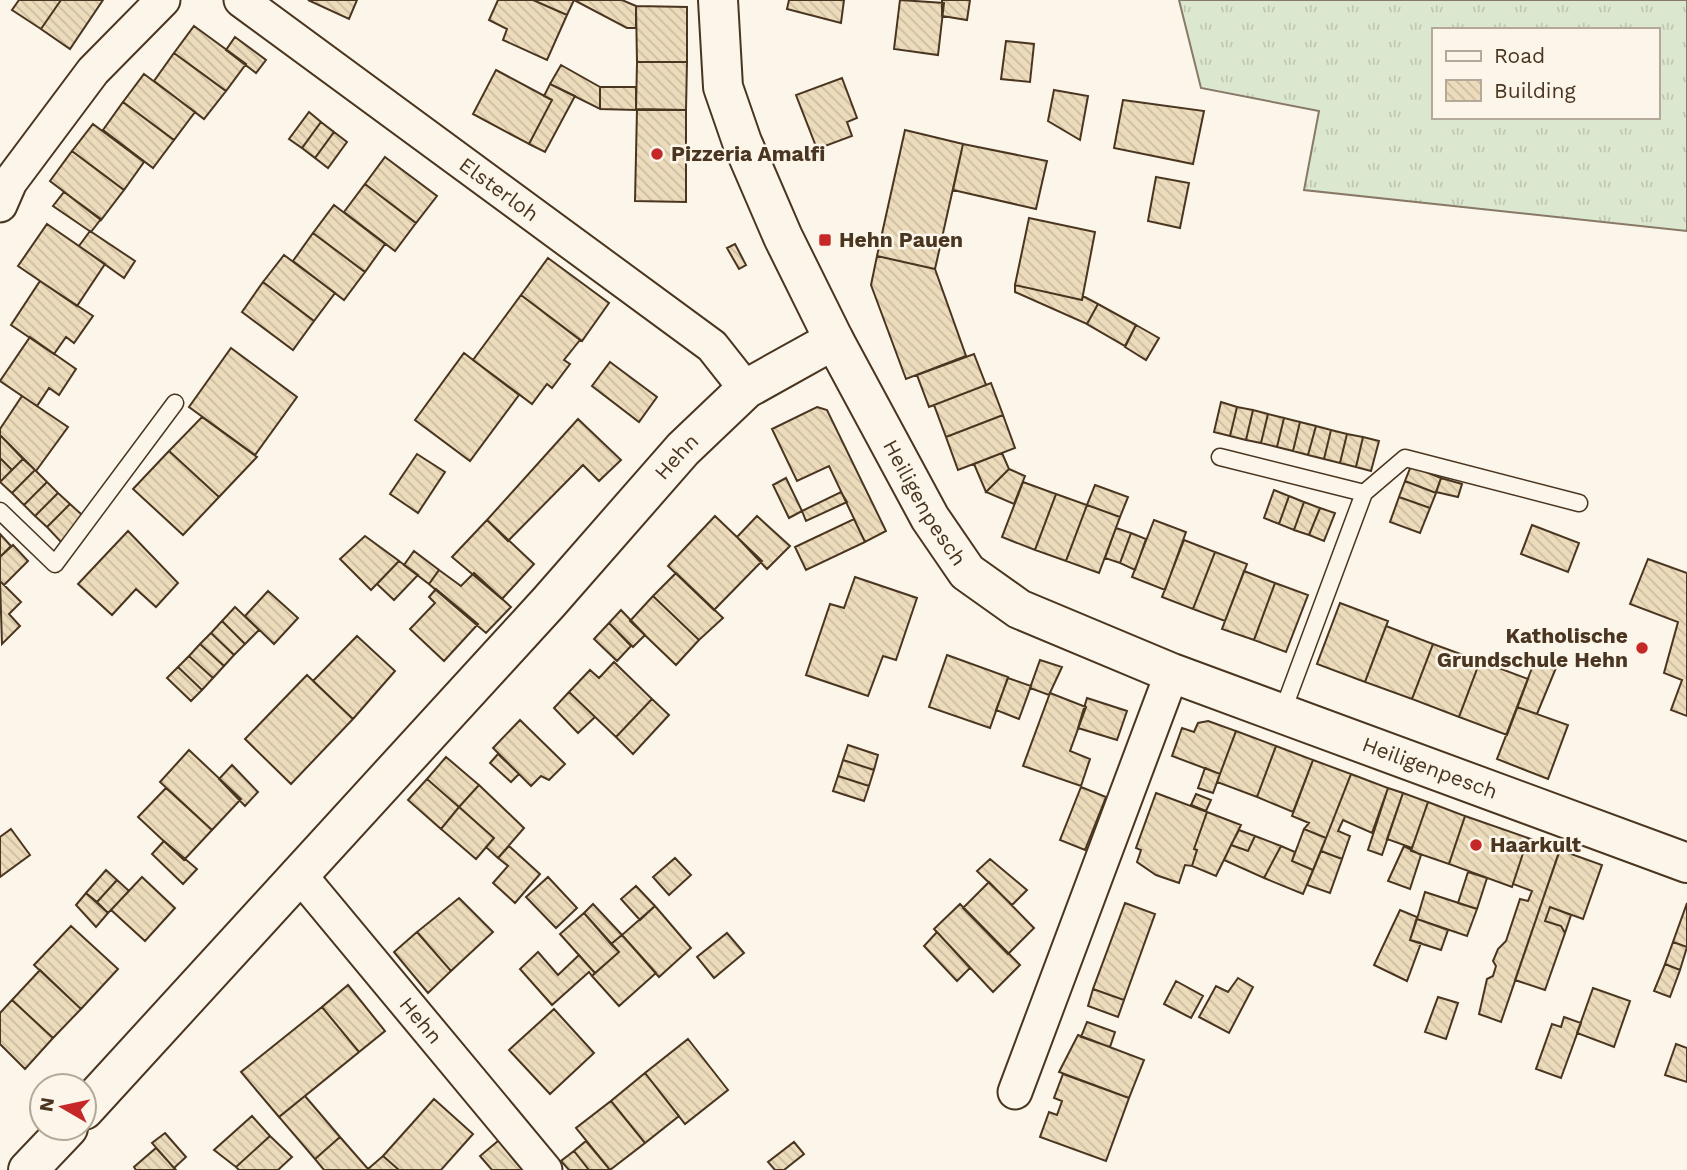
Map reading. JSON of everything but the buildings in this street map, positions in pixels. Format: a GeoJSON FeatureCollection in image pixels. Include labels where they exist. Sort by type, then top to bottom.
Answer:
{"type":"FeatureCollection","features":[{"type":"Feature","properties":{"kind":"street"},"geometry":{"type":"LineString","coordinates":[[0,205],[10,182],[93,71],[163,0]]}},
{"type":"Feature","properties":{"kind":"street","name":"Elsterloh"},"geometry":{"type":"LineString","coordinates":[[241,0],[712,345],[746,389]]}},
{"type":"Feature","properties":{"kind":"street"},"geometry":{"type":"LineString","coordinates":[[718,0],[723,88],[783,237],[834,340]]}},
{"type":"Feature","properties":{"kind":"street","name":"Hehn"},"geometry":{"type":"LineString","coordinates":[[98,1094],[549,602],[683,449],[746,389],[834,340]]}},
{"type":"Feature","properties":{"kind":"street","name":"Heiligenpesch"},"geometry":{"type":"LineString","coordinates":[[834,340],[930,517],[967,572],[1018,608],[1172,673],[1687,863]]}},
{"type":"Feature","properties":{"kind":"street"},"geometry":{"type":"LineString","coordinates":[[1015,1091],[1172,673]]}},
{"type":"Feature","properties":{"kind":"street","name":"Hehn"},"geometry":{"type":"LineString","coordinates":[[298,873],[545,1170]]}},
{"type":"Feature","properties":{"kind":"street"},"geometry":{"type":"LineString","coordinates":[[28,1170],[55,1142]]}},
{"type":"Feature","properties":{"kind":"lane"},"geometry":{"type":"LineString","coordinates":[[0,511],[55,564],[174,403]]}},
{"type":"Feature","properties":{"kind":"lane"},"geometry":{"type":"LineString","coordinates":[[1220,457],[1364,493]]}},
{"type":"Feature","properties":{"kind":"lane"},"geometry":{"type":"LineString","coordinates":[[1282,713],[1364,493],[1405,458],[1579,503]]}},
{"type":"Feature","properties":{"kind":"green space"},"geometry":{"type":"Polygon","coordinates":[[[1179,0],[1687,0],[1687,231],[1304,190],[1319,111],[1201,88],[1179,0]]]}},
{"type":"Feature","properties":{"kind":"place","name":"Pizzeria Amalfi"},"geometry":{"type":"Point","coordinates":[657,154]}},
{"type":"Feature","properties":{"kind":"place","name":"Hehn Pauen"},"geometry":{"type":"Point","coordinates":[825,240]}},
{"type":"Feature","properties":{"kind":"place","name":"Katholische Grundschule Hehn"},"geometry":{"type":"Point","coordinates":[1642,648]}},
{"type":"Feature","properties":{"kind":"place","name":"Haarkult"},"geometry":{"type":"Point","coordinates":[1476,845]}}]}
